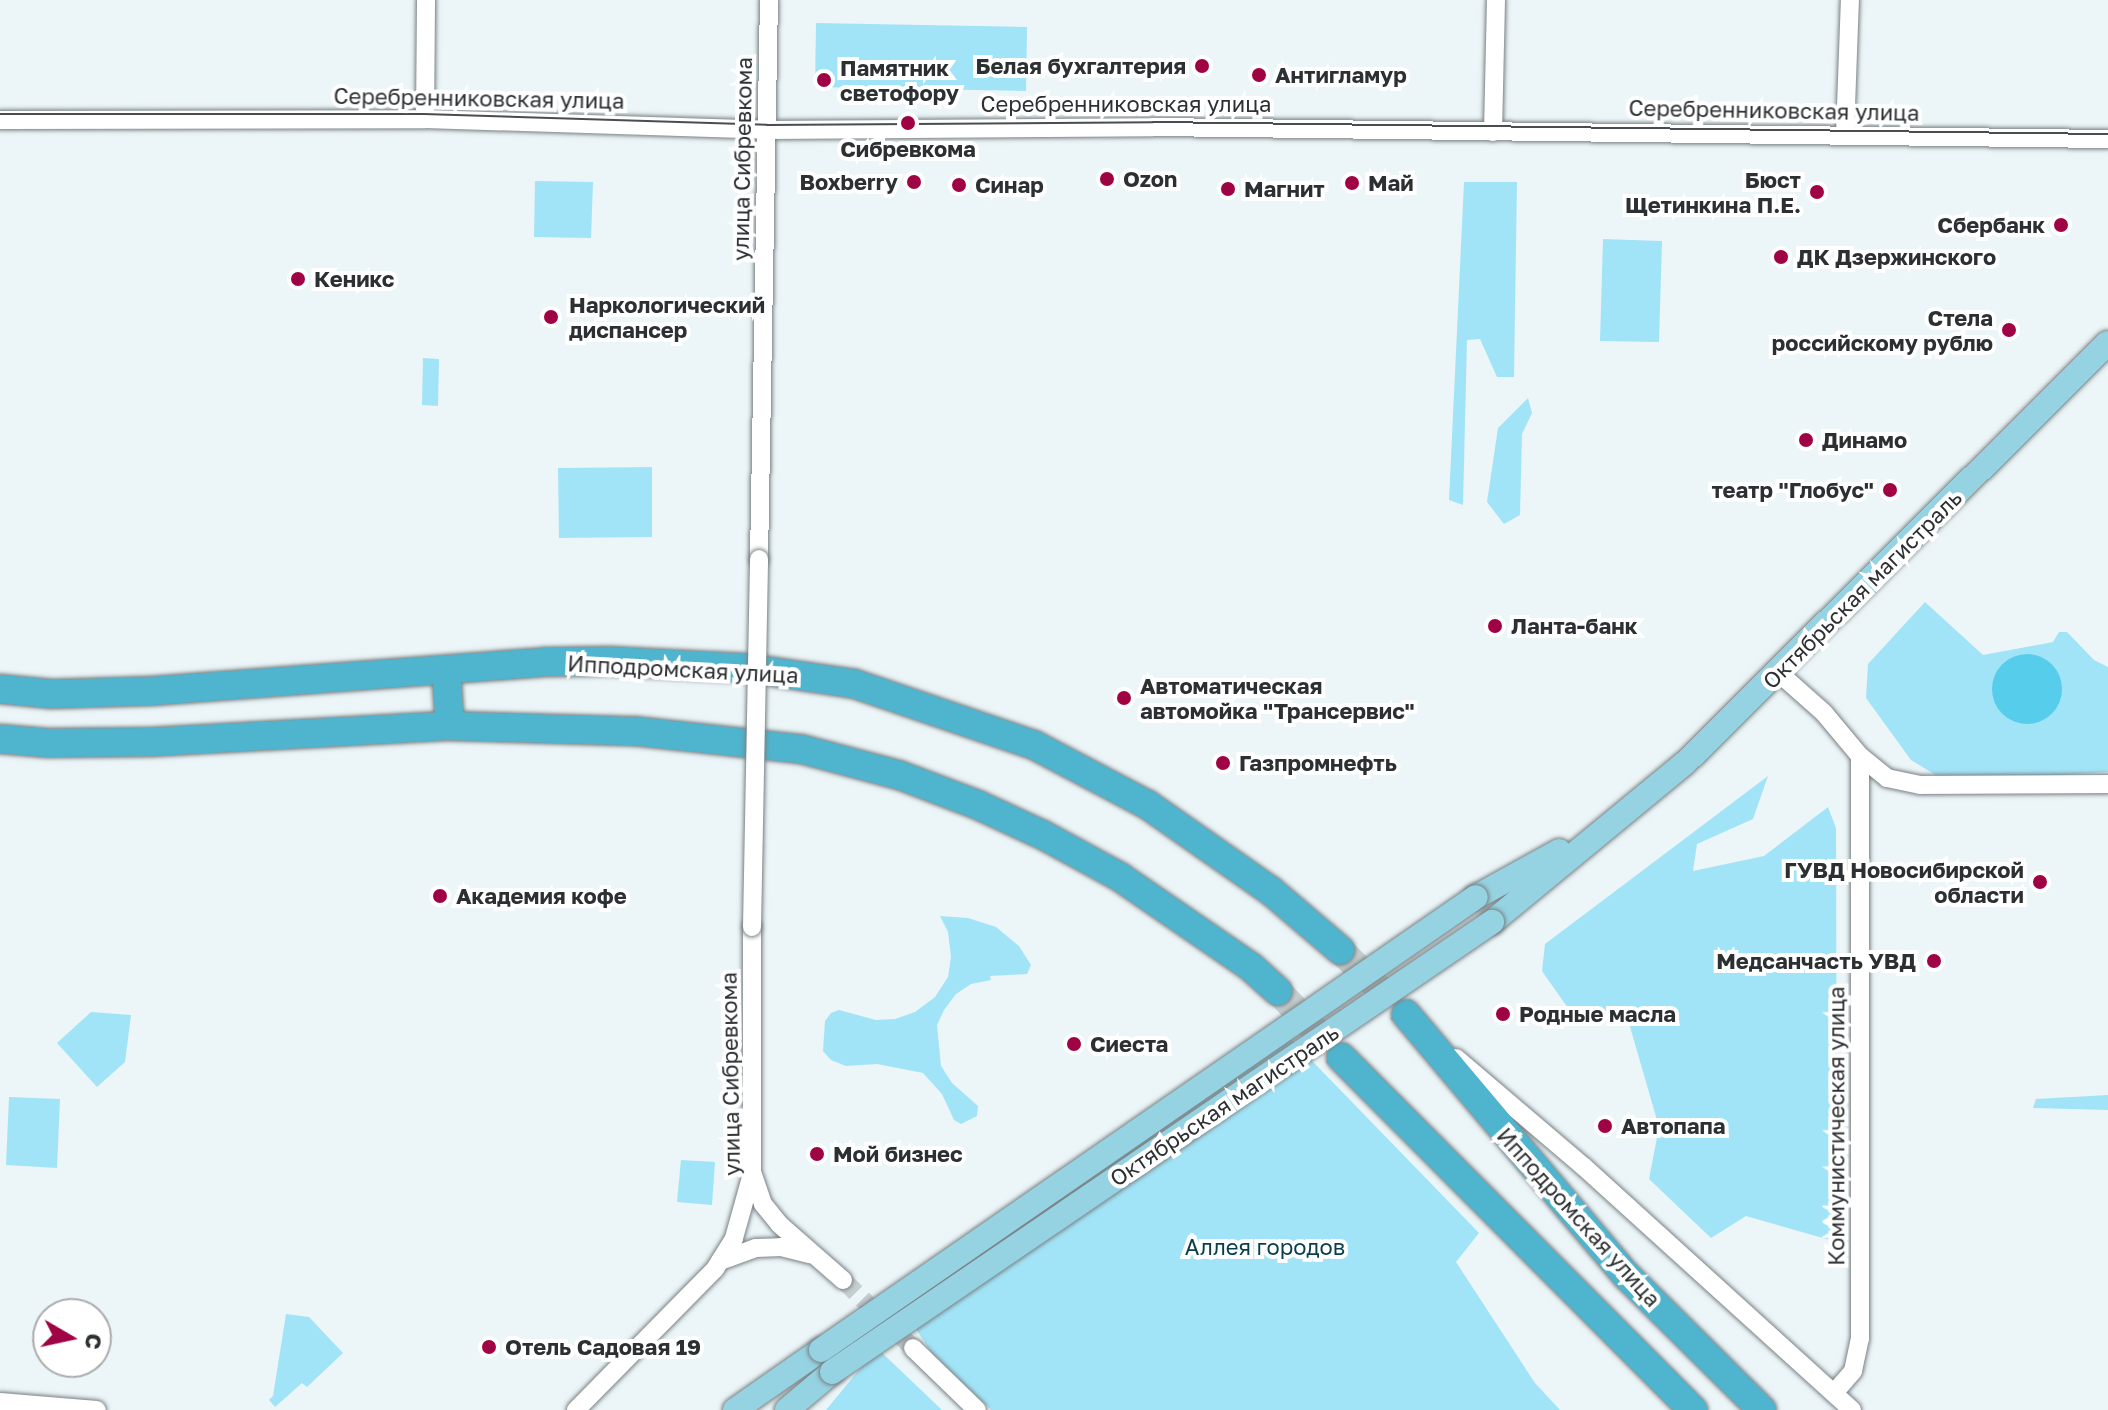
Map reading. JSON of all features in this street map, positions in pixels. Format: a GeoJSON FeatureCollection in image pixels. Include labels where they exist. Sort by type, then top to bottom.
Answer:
{"type":"FeatureCollection","features":[{"type":"Feature","properties":{"kind":"highway","name":"Ипподромская улица"},"geometry":{"type":"LineString","coordinates":[[0,689],[52,694],[152,691],[609,661],[747,668],[855,684],[1034,745],[1148,805],[1271,891],[1340,950]]}},
{"type":"Feature","properties":{"kind":"highway"},"geometry":{"type":"LineString","coordinates":[[446,670],[450,726]]}},
{"type":"Feature","properties":{"kind":"highway"},"geometry":{"type":"LineString","coordinates":[[0,739],[48,743],[151,742],[450,726],[634,731],[801,749],[899,775],[978,805],[1043,835],[1120,877],[1251,967],[1278,991]]}},
{"type":"Feature","properties":{"kind":"highway","name":"Ипподромская улица"},"geometry":{"type":"LineString","coordinates":[[1406,1014],[1627,1276],[1762,1410]]}},
{"type":"Feature","properties":{"kind":"highway"},"geometry":{"type":"LineString","coordinates":[[1341,1057],[1693,1410]]}},
{"type":"Feature","properties":{"kind":"main road","name":"Октябрьская магистраль"},"geometry":{"type":"LineString","coordinates":[[787,1410],[832,1372],[1492,922],[1685,763],[2108,343]]}},
{"type":"Feature","properties":{"kind":"main road","name":"Октябрьская магистраль"},"geometry":{"type":"LineString","coordinates":[[735,1410],[1476,897],[1607,825]]}},
{"type":"Feature","properties":{"kind":"street"},"geometry":{"type":"LineString","coordinates":[[425,119],[426,0]]}},
{"type":"Feature","properties":{"kind":"street","name":"улица Сибревкома"},"geometry":{"type":"LineString","coordinates":[[769,0],[752,927],[752,1172],[763,1204],[843,1280]]}},
{"type":"Feature","properties":{"kind":"street"},"geometry":{"type":"LineString","coordinates":[[1493,132],[1496,0]]}},
{"type":"Feature","properties":{"kind":"street"},"geometry":{"type":"LineString","coordinates":[[1845,134],[1850,0]]}},
{"type":"Feature","properties":{"kind":"street","name":"Серебренниковская улица"},"geometry":{"type":"LineString","coordinates":[[0,120],[425,119],[767,130],[1153,127],[2108,139]]}},
{"type":"Feature","properties":{"kind":"street"},"geometry":{"type":"LineString","coordinates":[[1779,673],[1824,713],[1860,756],[1887,778],[1920,785],[2108,784]]}},
{"type":"Feature","properties":{"kind":"street","name":"Коммунистическая улица"},"geometry":{"type":"LineString","coordinates":[[1834,1393],[1853,1371],[1860,1339],[1860,756]]}},
{"type":"Feature","properties":{"kind":"street"},"geometry":{"type":"LineString","coordinates":[[1406,1014],[1583,1166],[1852,1410]]}},
{"type":"Feature","properties":{"kind":"street"},"geometry":{"type":"LineString","coordinates":[[576,1410],[720,1261],[734,1238],[752,1172]]}},
{"type":"Feature","properties":{"kind":"street"},"geometry":{"type":"LineString","coordinates":[[720,1261],[756,1248],[781,1247],[814,1255]]}},
{"type":"Feature","properties":{"kind":"street"},"geometry":{"type":"LineString","coordinates":[[913,1348],[977,1410]]}},
{"type":"Feature","properties":{"kind":"street"},"geometry":{"type":"LineString","coordinates":[[0,1402],[97,1410]]}},
{"type":"Feature","properties":{"kind":"green space"},"geometry":{"type":"Polygon","coordinates":[[[816,23],[1027,27],[1026,91],[815,87],[816,23]]]}},
{"type":"Feature","properties":{"kind":"green space"},"geometry":{"type":"Polygon","coordinates":[[[535,181],[593,182],[591,238],[534,237],[535,181]]]}},
{"type":"Feature","properties":{"kind":"green space"},"geometry":{"type":"Polygon","coordinates":[[[1464,182],[1517,182],[1514,377],[1497,377],[1480,339],[1467,340],[1463,505],[1449,500],[1464,182]]]}},
{"type":"Feature","properties":{"kind":"green space"},"geometry":{"type":"Polygon","coordinates":[[[1603,239],[1662,241],[1659,342],[1600,341],[1603,239]]]}},
{"type":"Feature","properties":{"kind":"green space"},"geometry":{"type":"Polygon","coordinates":[[[423,358],[439,359],[438,406],[422,405],[423,358]]]}},
{"type":"Feature","properties":{"kind":"green space"},"geometry":{"type":"Polygon","coordinates":[[[1528,398],[1532,413],[1522,434],[1520,515],[1504,524],[1487,502],[1498,428],[1528,398]]]}},
{"type":"Feature","properties":{"kind":"green space"},"geometry":{"type":"Polygon","coordinates":[[[652,467],[652,537],[559,538],[558,468],[652,467]]]}},
{"type":"Feature","properties":{"kind":"green space"},"geometry":{"type":"Polygon","coordinates":[[[1925,602],[1983,655],[2053,642],[2059,632],[2067,632],[2094,660],[2108,667],[2108,772],[1947,782],[1911,760],[1866,698],[1868,664],[1925,602]],[[1995,675],[1994,699],[2048,716],[2060,698],[2060,677],[1995,675]]]}},
{"type":"Feature","properties":{"kind":"green space"},"geometry":{"type":"Polygon","coordinates":[[[1768,776],[1753,819],[1697,844],[1693,871],[1764,856],[1828,807],[1836,828],[1837,1242],[1746,1216],[1711,1238],[1649,1179],[1659,1127],[1626,1013],[1570,1011],[1542,971],[1545,944],[1768,776]]]}},
{"type":"Feature","properties":{"kind":"green space"},"geometry":{"type":"Polygon","coordinates":[[[940,916],[968,918],[996,927],[1019,946],[1031,965],[1027,974],[990,976],[991,980],[971,984],[956,994],[937,1025],[941,1066],[952,1083],[978,1106],[977,1116],[961,1124],[954,1120],[942,1094],[923,1073],[877,1064],[846,1066],[831,1060],[823,1051],[825,1021],[831,1013],[839,1010],[876,1020],[895,1019],[915,1012],[935,997],[948,977],[951,957],[948,932],[940,916]]]}},
{"type":"Feature","properties":{"kind":"green space"},"geometry":{"type":"Polygon","coordinates":[[[91,1012],[131,1015],[125,1062],[97,1087],[57,1043],[91,1012]]]}},
{"type":"Feature","properties":{"kind":"green space","name":"Аллея городов"},"geometry":{"type":"Polygon","coordinates":[[[1287,1035],[1479,1233],[1456,1262],[1535,1383],[1560,1410],[991,1410],[933,1355],[895,1297],[1287,1035]]]}},
{"type":"Feature","properties":{"kind":"green space"},"geometry":{"type":"Polygon","coordinates":[[[2108,1095],[2108,1110],[2033,1108],[2036,1099],[2108,1095]]]}},
{"type":"Feature","properties":{"kind":"green space"},"geometry":{"type":"Polygon","coordinates":[[[9,1097],[60,1099],[57,1168],[6,1165],[9,1097]]]}},
{"type":"Feature","properties":{"kind":"green space"},"geometry":{"type":"Polygon","coordinates":[[[681,1160],[715,1162],[712,1205],[677,1202],[681,1160]]]}},
{"type":"Feature","properties":{"kind":"green space"},"geometry":{"type":"Polygon","coordinates":[[[286,1314],[309,1317],[343,1353],[307,1387],[302,1383],[275,1407],[269,1400],[273,1396],[286,1314]]]}},
{"type":"Feature","properties":{"kind":"green space"},"geometry":{"type":"Polygon","coordinates":[[[877,1348],[942,1410],[826,1410],[877,1348]]]}},
{"type":"Feature","properties":{"kind":"shaded area"},"geometry":{"type":"Polygon","coordinates":[[[2027,654],[2046,660],[2056,670],[2062,689],[2056,708],[2046,718],[2027,724],[2008,718],[1998,708],[1992,689],[1998,670],[2008,660],[2027,654]]]}},
{"type":"Feature","properties":{"kind":"tunnel"},"geometry":{"type":"LineString","coordinates":[[1340,950],[1402,1011]]}},
{"type":"Feature","properties":{"kind":"tunnel"},"geometry":{"type":"LineString","coordinates":[[1278,991],[1338,1055]]}},
{"type":"Feature","properties":{"kind":"tunnel"},"geometry":{"type":"LineString","coordinates":[[843,1280],[913,1348]]}},
{"type":"Feature","properties":{"kind":"tram line"},"geometry":{"type":"LineString","coordinates":[[0,114],[424,114],[767,125],[1153,122],[2108,134]]}},
{"type":"Feature","properties":{"kind":"place","name":"Белая бухгалтерия"},"geometry":{"type":"Point","coordinates":[1202,66]}},
{"type":"Feature","properties":{"kind":"place","name":"Антигламур"},"geometry":{"type":"Point","coordinates":[1259,75]}},
{"type":"Feature","properties":{"kind":"place","name":"Памятник светофору"},"geometry":{"type":"Point","coordinates":[824,80]}},
{"type":"Feature","properties":{"kind":"place","name":"Сибревкома"},"geometry":{"type":"Point","coordinates":[908,123]}},
{"type":"Feature","properties":{"kind":"place","name":"Ozon"},"geometry":{"type":"Point","coordinates":[1107,179]}},
{"type":"Feature","properties":{"kind":"place","name":"Boxberry"},"geometry":{"type":"Point","coordinates":[914,182]}},
{"type":"Feature","properties":{"kind":"place","name":"Май"},"geometry":{"type":"Point","coordinates":[1352,183]}},
{"type":"Feature","properties":{"kind":"place","name":"Синар"},"geometry":{"type":"Point","coordinates":[959,185]}},
{"type":"Feature","properties":{"kind":"place","name":"Магнит"},"geometry":{"type":"Point","coordinates":[1228,189]}},
{"type":"Feature","properties":{"kind":"place","name":"Бюст Щетинкина П.Е."},"geometry":{"type":"Point","coordinates":[1817,192]}},
{"type":"Feature","properties":{"kind":"place","name":"Сбербанк"},"geometry":{"type":"Point","coordinates":[2061,225]}},
{"type":"Feature","properties":{"kind":"place","name":"ДК Дзержинского"},"geometry":{"type":"Point","coordinates":[1781,257]}},
{"type":"Feature","properties":{"kind":"place","name":"Кеникс"},"geometry":{"type":"Point","coordinates":[298,279]}},
{"type":"Feature","properties":{"kind":"place","name":"Наркологический диспансер"},"geometry":{"type":"Point","coordinates":[551,317]}},
{"type":"Feature","properties":{"kind":"place","name":"Стела российскому рублю"},"geometry":{"type":"Point","coordinates":[2009,330]}},
{"type":"Feature","properties":{"kind":"place","name":"Динамо"},"geometry":{"type":"Point","coordinates":[1806,440]}},
{"type":"Feature","properties":{"kind":"place","name":"театр \"Глобус\""},"geometry":{"type":"Point","coordinates":[1890,490]}},
{"type":"Feature","properties":{"kind":"place","name":"Ланта-банк"},"geometry":{"type":"Point","coordinates":[1495,626]}},
{"type":"Feature","properties":{"kind":"place","name":"Автоматическая автомойка \"Трансервис\""},"geometry":{"type":"Point","coordinates":[1124,698]}},
{"type":"Feature","properties":{"kind":"place","name":"Газпромнефть"},"geometry":{"type":"Point","coordinates":[1223,763]}},
{"type":"Feature","properties":{"kind":"place","name":"ГУВД Новосибирской области"},"geometry":{"type":"Point","coordinates":[2040,882]}},
{"type":"Feature","properties":{"kind":"place","name":"Академия кофе"},"geometry":{"type":"Point","coordinates":[440,896]}},
{"type":"Feature","properties":{"kind":"place","name":"Медсанчасть УВД"},"geometry":{"type":"Point","coordinates":[1934,961]}},
{"type":"Feature","properties":{"kind":"place","name":"Родные масла"},"geometry":{"type":"Point","coordinates":[1503,1014]}},
{"type":"Feature","properties":{"kind":"place","name":"Сиеста"},"geometry":{"type":"Point","coordinates":[1074,1044]}},
{"type":"Feature","properties":{"kind":"place","name":"Автопапа"},"geometry":{"type":"Point","coordinates":[1605,1126]}},
{"type":"Feature","properties":{"kind":"place","name":"Мой бизнес"},"geometry":{"type":"Point","coordinates":[817,1154]}},
{"type":"Feature","properties":{"kind":"place","name":"Отель Садовая 19"},"geometry":{"type":"Point","coordinates":[489,1347]}}]}
